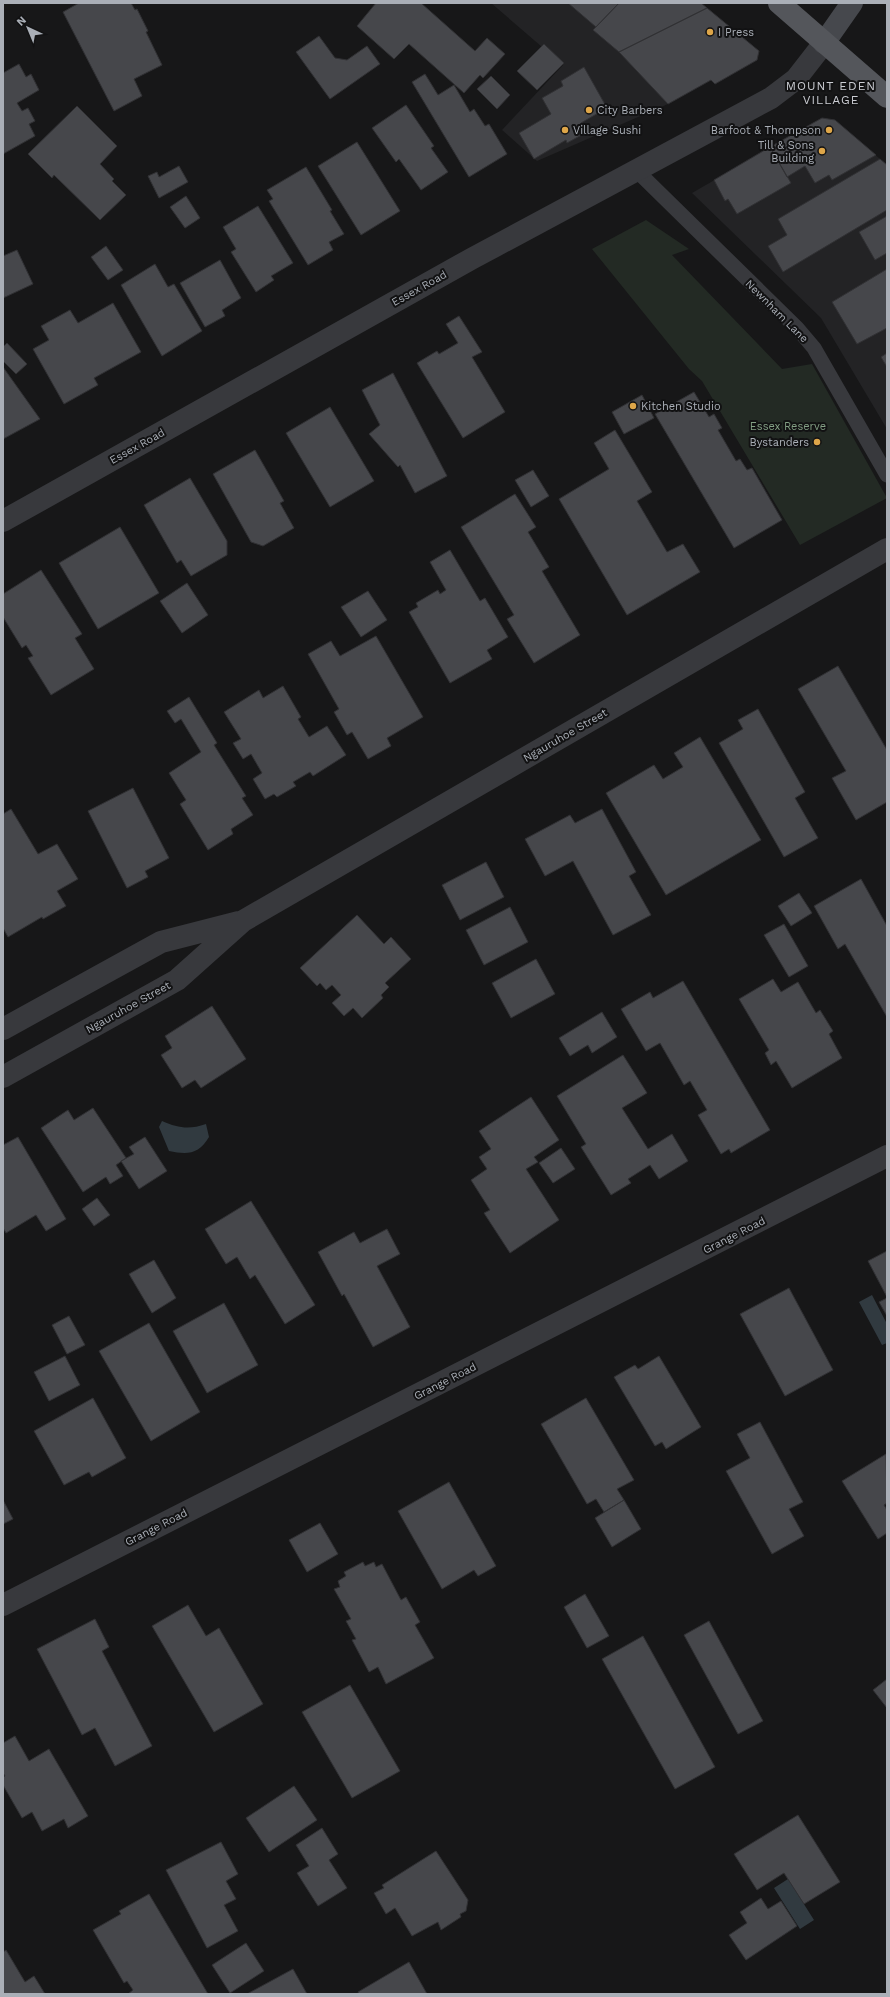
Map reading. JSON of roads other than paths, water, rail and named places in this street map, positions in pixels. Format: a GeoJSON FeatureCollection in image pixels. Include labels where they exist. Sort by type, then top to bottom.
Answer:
{"type":"FeatureCollection","features":[{"type":"Feature","properties":{"kind":"main road"},"geometry":{"type":"LineString","coordinates":[[779,3],[887,97]]}},
{"type":"Feature","properties":{"kind":"main road"},"geometry":{"type":"LineString","coordinates":[[824,43],[852,3]]}},
{"type":"Feature","properties":{"kind":"street","name":"Essex Road"},"geometry":{"type":"LineString","coordinates":[[3,521],[473,258],[771,98],[796,79],[824,43]]}},
{"type":"Feature","properties":{"kind":"street","name":"Ngauruhoe Street"},"geometry":{"type":"LineString","coordinates":[[3,1077],[177,980],[242,921],[887,549]]}},
{"type":"Feature","properties":{"kind":"street","name":"Ngauruhoe Street"},"geometry":{"type":"LineString","coordinates":[[3,1029],[161,942],[242,921]]}},
{"type":"Feature","properties":{"kind":"street","name":"Grange Road"},"geometry":{"type":"LineString","coordinates":[[3,1605],[887,1156]]}},
{"type":"Feature","properties":{"kind":"lane","name":"Newnham Lane"},"geometry":{"type":"LineString","coordinates":[[636,170],[797,328],[814,348],[887,475]]}},
{"type":"Feature","properties":{"kind":"place","name":"I Press"},"geometry":{"type":"Point","coordinates":[710,32]}},
{"type":"Feature","properties":{"kind":"place","name":"City Barbers"},"geometry":{"type":"Point","coordinates":[589,110]}},
{"type":"Feature","properties":{"kind":"place","name":"Village Sushi"},"geometry":{"type":"Point","coordinates":[565,130]}},
{"type":"Feature","properties":{"kind":"place","name":"Barfoot & Thompson"},"geometry":{"type":"Point","coordinates":[829,130]}},
{"type":"Feature","properties":{"kind":"place","name":"Till & Sons Building"},"geometry":{"type":"Point","coordinates":[822,151]}},
{"type":"Feature","properties":{"kind":"place","name":"Kitchen Studio"},"geometry":{"type":"Point","coordinates":[633,406]}},
{"type":"Feature","properties":{"kind":"place","name":"Bystanders"},"geometry":{"type":"Point","coordinates":[817,442]}},
{"type":"Feature","properties":{"kind":"district","name":"MOUNT EDEN VILLAGE"},"geometry":{"type":"Point","coordinates":[831,93]}},
{"type":"Feature","properties":{"kind":"park label","name":"Essex Reserve"},"geometry":{"type":"Point","coordinates":[788,426]}}]}
